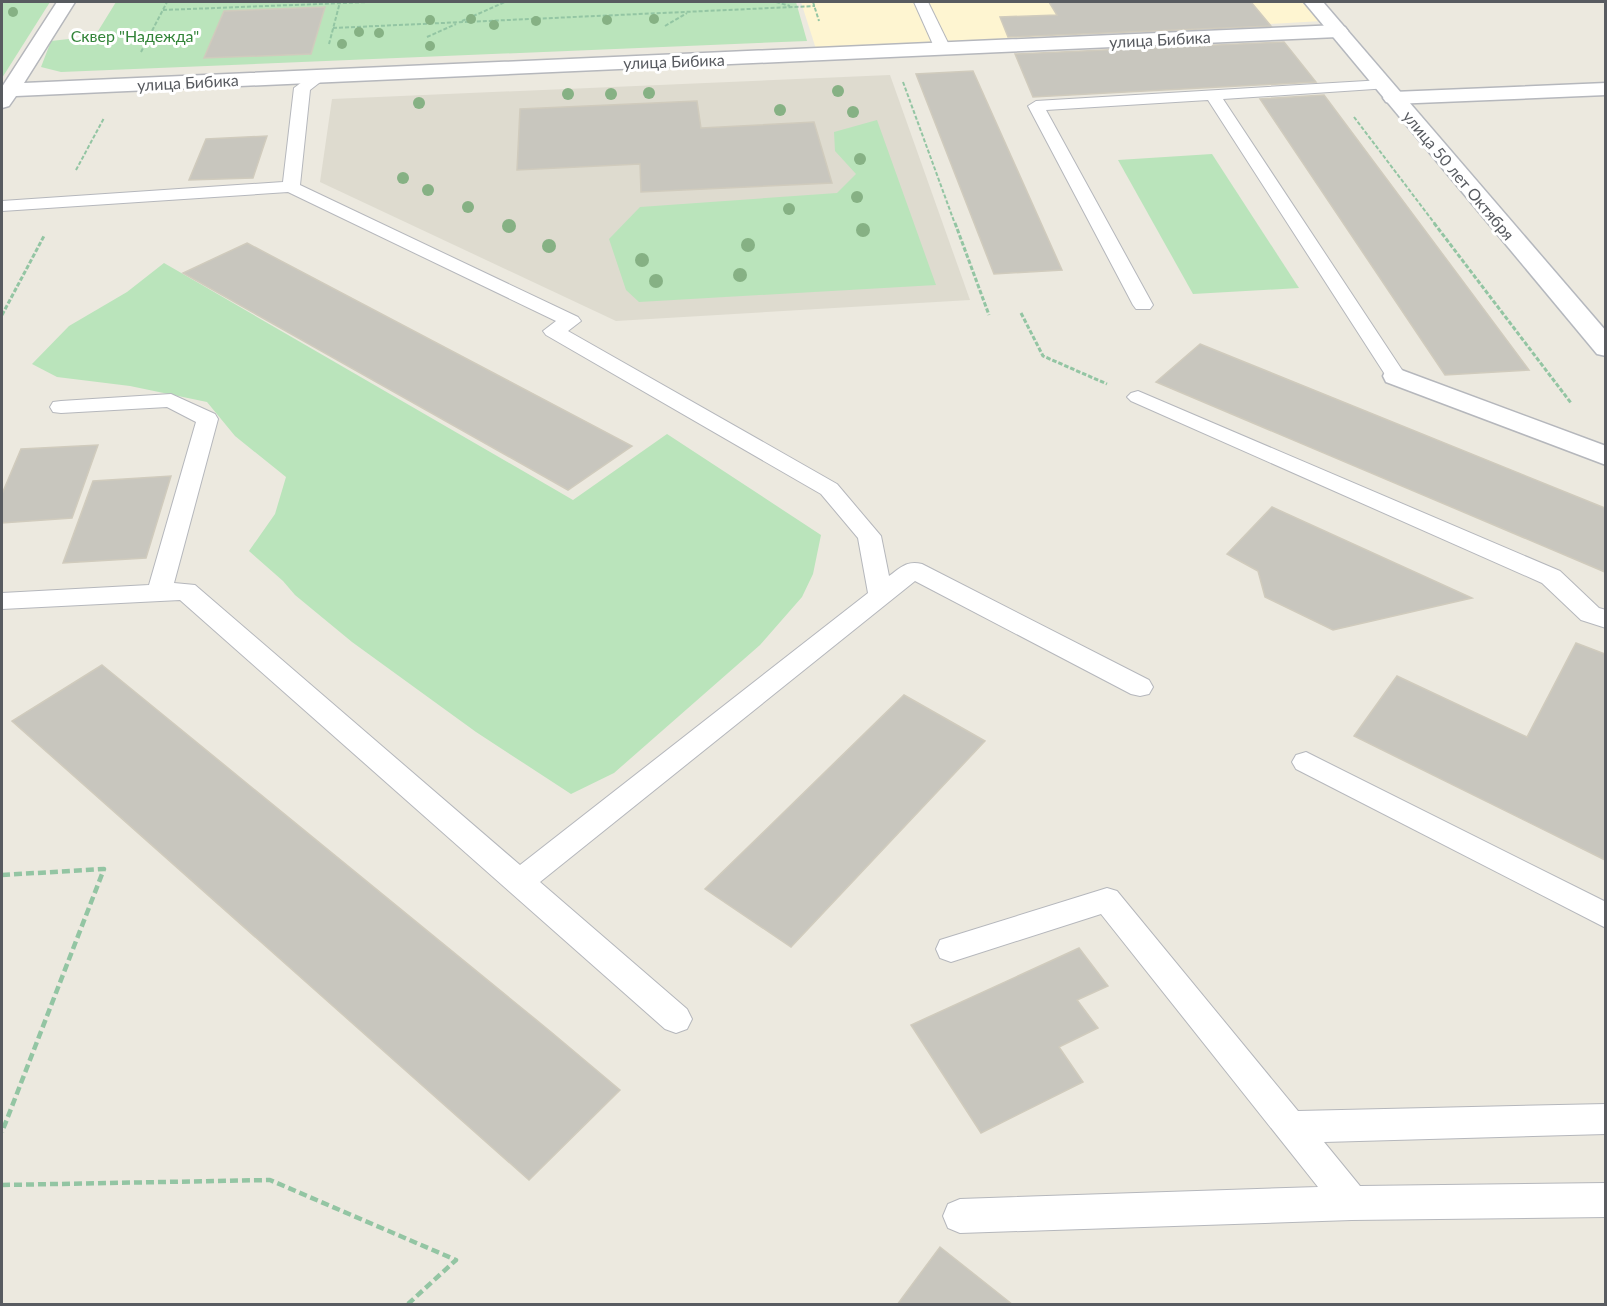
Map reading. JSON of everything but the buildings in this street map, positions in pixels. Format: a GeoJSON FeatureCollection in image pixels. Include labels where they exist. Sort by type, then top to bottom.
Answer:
{"type":"FeatureCollection","features":[{"type":"Feature","properties":{"kind":"street"},"geometry":{"type":"LineString","coordinates":[[6,96],[66,2]]}},
{"type":"Feature","properties":{"kind":"street","name":"улица 50 лет Октября"},"geometry":{"type":"LineString","coordinates":[[1312,2],[1605,348]]}},
{"type":"Feature","properties":{"kind":"street","name":"улица Бибика"},"geometry":{"type":"LineString","coordinates":[[6,96],[124,85],[1338,32]]}},
{"type":"Feature","properties":{"kind":"street"},"geometry":{"type":"LineString","coordinates":[[1388,92],[1605,89]]}},
{"type":"Feature","properties":{"kind":"street"},"geometry":{"type":"LineString","coordinates":[[1396,376],[1605,456]]}},
{"type":"Feature","properties":{"kind":"lane"},"geometry":{"type":"LineString","coordinates":[[921,2],[943,49]]}},
{"type":"Feature","properties":{"kind":"lane"},"geometry":{"type":"LineString","coordinates":[[291,187],[302,88],[320,76]]}},
{"type":"Feature","properties":{"kind":"lane"},"geometry":{"type":"LineString","coordinates":[[1143,305],[1036,106],[1332,88],[1388,92]]}},
{"type":"Feature","properties":{"kind":"lane"},"geometry":{"type":"LineString","coordinates":[[1213,96],[1396,376]]}},
{"type":"Feature","properties":{"kind":"lane"},"geometry":{"type":"LineString","coordinates":[[2,206],[291,187],[571,321],[553,331],[829,489],[869,536],[881,595]]}},
{"type":"Feature","properties":{"kind":"lane"},"geometry":{"type":"LineString","coordinates":[[1138,398],[1551,577],[1590,614],[1605,620]]}},
{"type":"Feature","properties":{"kind":"lane"},"geometry":{"type":"LineString","coordinates":[[61,407],[171,400],[207,418],[159,592]]}},
{"type":"Feature","properties":{"kind":"lane"},"geometry":{"type":"LineString","coordinates":[[519,882],[913,570],[1140,687]]}},
{"type":"Feature","properties":{"kind":"lane"},"geometry":{"type":"LineString","coordinates":[[2,601],[186,591],[676,1019]]}},
{"type":"Feature","properties":{"kind":"lane"},"geometry":{"type":"LineString","coordinates":[[1306,762],[1605,916]]}},
{"type":"Feature","properties":{"kind":"lane"},"geometry":{"type":"LineString","coordinates":[[951,949],[1107,900],[1352,1203]]}},
{"type":"Feature","properties":{"kind":"lane"},"geometry":{"type":"LineString","coordinates":[[1289,1127],[1605,1119]]}},
{"type":"Feature","properties":{"kind":"lane"},"geometry":{"type":"LineString","coordinates":[[960,1216],[1352,1203],[1605,1200]]}},
{"type":"Feature","properties":{"kind":"path"},"geometry":{"type":"LineString","coordinates":[[124,85],[167,2]]}},
{"type":"Feature","properties":{"kind":"path"},"geometry":{"type":"LineString","coordinates":[[320,76],[340,2]]}},
{"type":"Feature","properties":{"kind":"path"},"geometry":{"type":"LineString","coordinates":[[162,10],[370,2]]}},
{"type":"Feature","properties":{"kind":"path"},"geometry":{"type":"LineString","coordinates":[[382,74],[387,55],[506,2]]}},
{"type":"Feature","properties":{"kind":"path"},"geometry":{"type":"LineString","coordinates":[[776,2],[792,7]]}},
{"type":"Feature","properties":{"kind":"path"},"geometry":{"type":"LineString","coordinates":[[333,28],[815,6]]}},
{"type":"Feature","properties":{"kind":"path"},"geometry":{"type":"LineString","coordinates":[[901,78],[989,315]]}},
{"type":"Feature","properties":{"kind":"path"},"geometry":{"type":"LineString","coordinates":[[1332,88],[1577,411]]}},
{"type":"Feature","properties":{"kind":"path"},"geometry":{"type":"LineString","coordinates":[[1021,313],[1043,356],[1138,398]]}},
{"type":"Feature","properties":{"kind":"path"},"geometry":{"type":"LineString","coordinates":[[2,875],[104,869],[2,1132]]}},
{"type":"Feature","properties":{"kind":"path"},"geometry":{"type":"LineString","coordinates":[[2,1185],[270,1180],[456,1260],[408,1305]]}},
{"type":"Feature","properties":{"kind":"shaded area"},"geometry":{"type":"Polygon","coordinates":[[[801,2],[1305,2],[1322,21],[816,49],[801,2]]]}},
{"type":"Feature","properties":{"kind":"shaded area"},"geometry":{"type":"Polygon","coordinates":[[[890,75],[970,300],[616,321],[320,182],[332,99],[890,75]]]}},
{"type":"Feature","properties":{"kind":"green space"},"geometry":{"type":"Polygon","coordinates":[[[2,2],[50,2],[2,78],[2,2]]]}},
{"type":"Feature","properties":{"kind":"green space","name":"Сквер \"Надежда\""},"geometry":{"type":"Polygon","coordinates":[[[116,2],[796,2],[807,41],[61,72],[41,67],[51,41],[95,36],[116,2]]]}},
{"type":"Feature","properties":{"kind":"green space"},"geometry":{"type":"Polygon","coordinates":[[[877,120],[936,285],[639,302],[626,290],[609,239],[640,207],[837,193],[856,174],[835,151],[834,132],[877,120]]]}},
{"type":"Feature","properties":{"kind":"green space"},"geometry":{"type":"Polygon","coordinates":[[[1212,154],[1299,288],[1193,294],[1118,160],[1212,154]]]}},
{"type":"Feature","properties":{"kind":"green space"},"geometry":{"type":"Polygon","coordinates":[[[164,263],[573,500],[667,434],[821,535],[813,574],[802,597],[760,645],[614,773],[571,794],[476,732],[352,642],[295,595],[283,581],[249,551],[275,514],[286,477],[235,436],[207,402],[130,386],[57,377],[32,364],[69,326],[127,292],[164,263]]]}}]}
